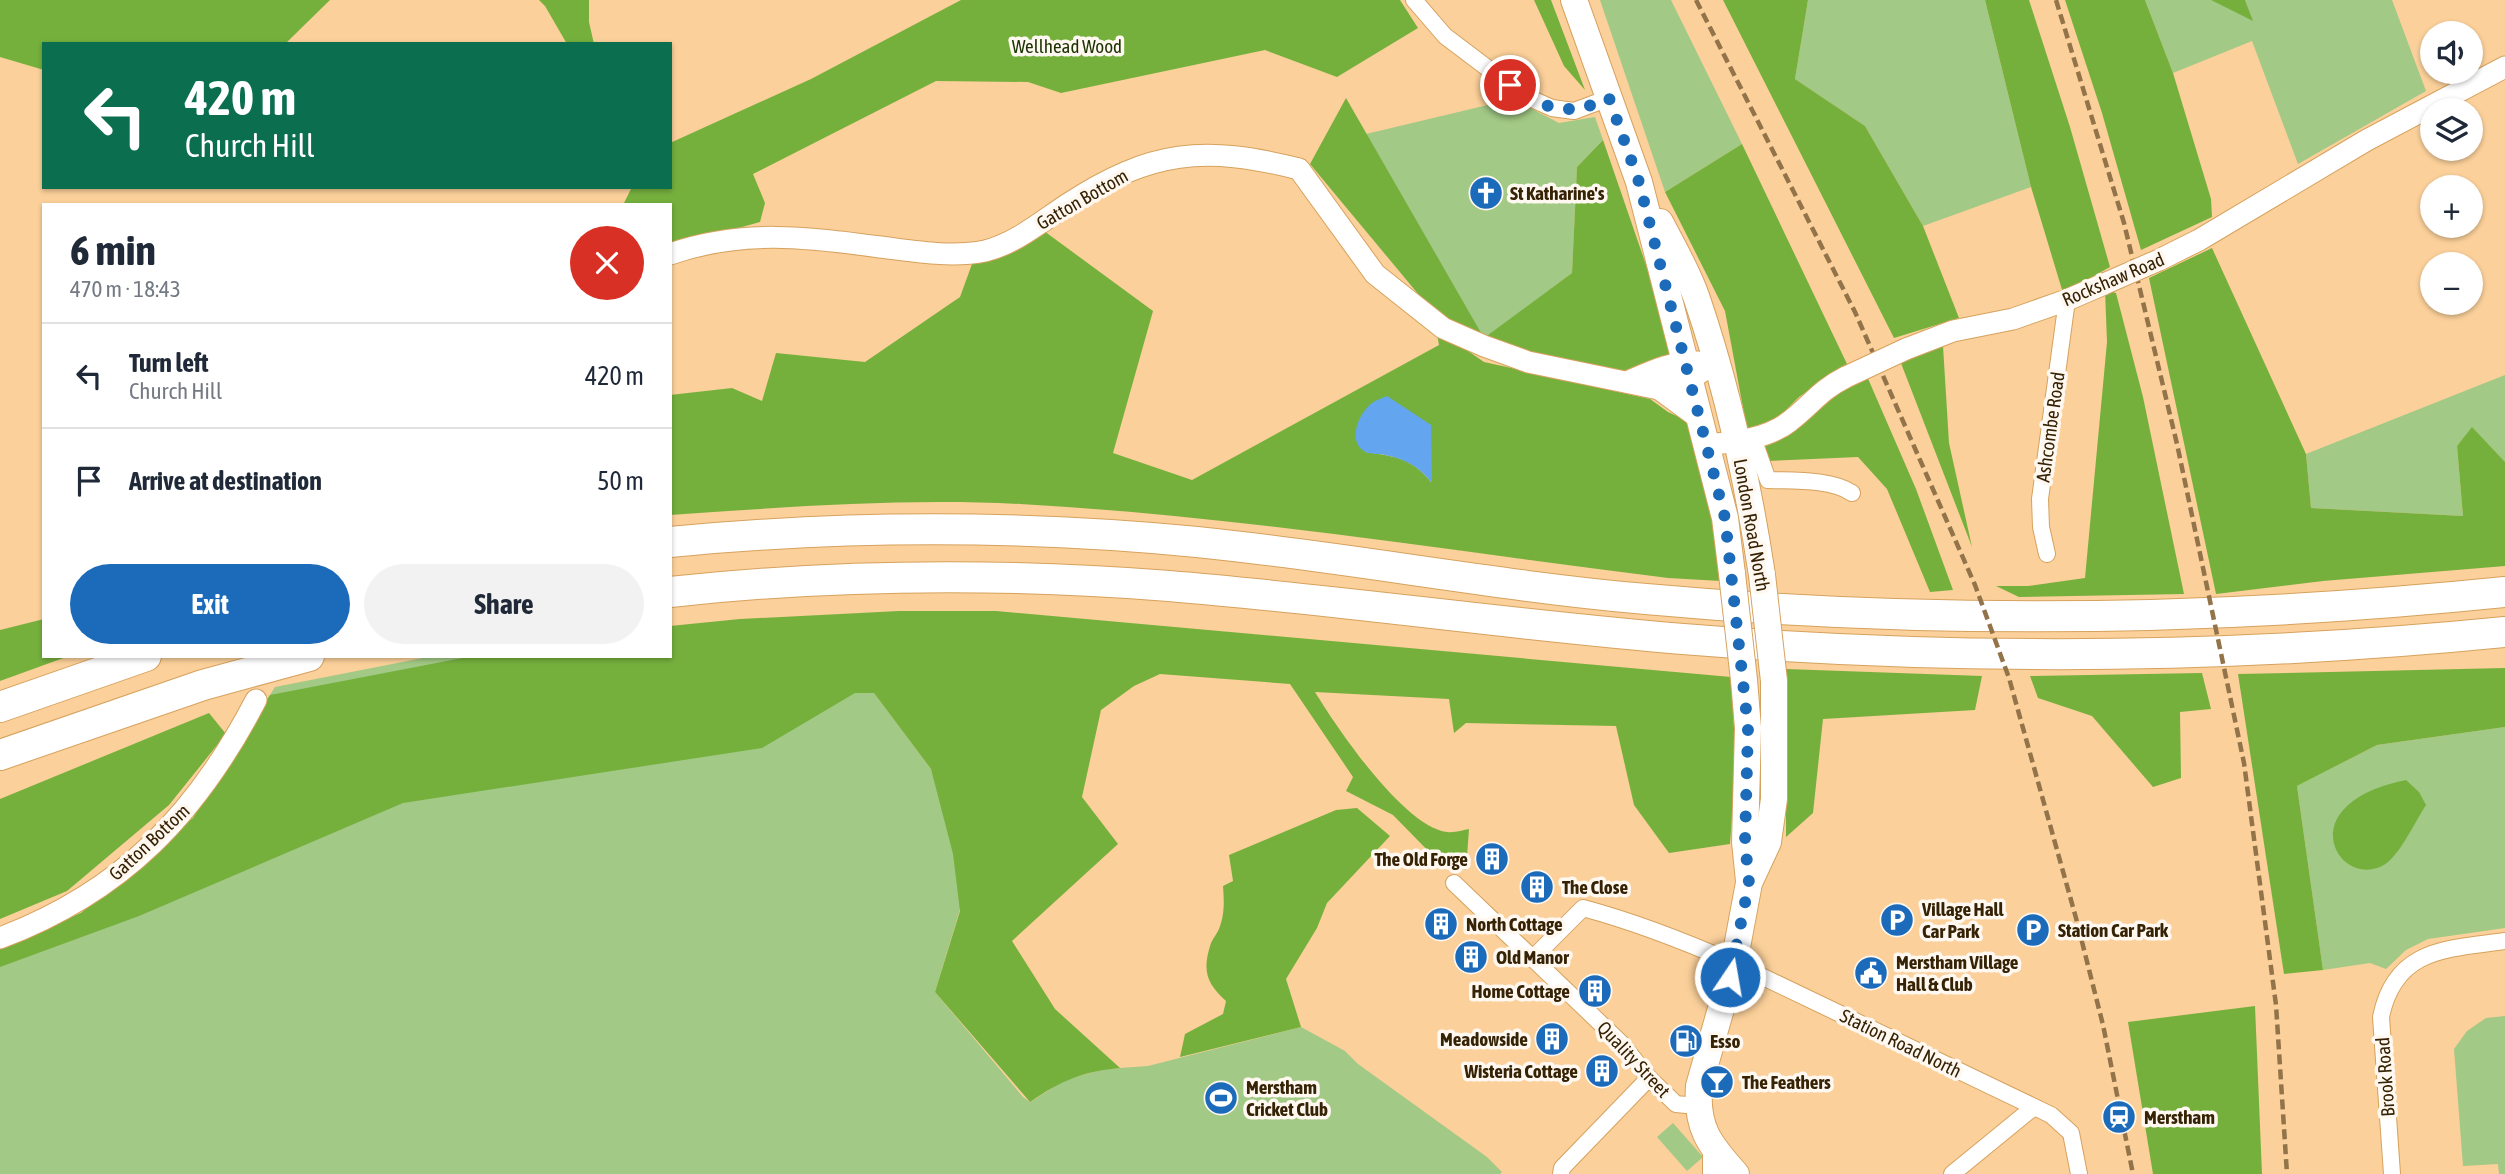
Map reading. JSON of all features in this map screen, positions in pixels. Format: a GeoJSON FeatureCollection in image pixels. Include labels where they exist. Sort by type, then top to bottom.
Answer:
{"type":"FeatureCollection","features":[{"type":"Feature","properties":{"kind":"highway"},"geometry":{"type":"LineString","coordinates":[[672,542],[878,529],[1056,531],[1272,550],[1575,593],[1638,599],[1949,615],[2251,611],[2505,592]]}},
{"type":"Feature","properties":{"kind":"highway"},"geometry":{"type":"LineString","coordinates":[[672,592],[866,578],[1090,581],[1315,600],[1686,639],[1961,652],[2057,653],[2263,648],[2417,640],[2505,632]]}},
{"type":"Feature","properties":{"kind":"highway"},"geometry":{"type":"LineString","coordinates":[[0,707],[140,658]]}},
{"type":"Feature","properties":{"kind":"highway"},"geometry":{"type":"LineString","coordinates":[[0,755],[191,689],[302,658]]}},
{"type":"Feature","properties":{"kind":"main road","name":"London Road North"},"geometry":{"type":"LineString","coordinates":[[1574,0],[1639,182],[1725,518],[1748,728],[1745,842],[1749,883]]}},
{"type":"Feature","properties":{"kind":"main road","name":"London Road North"},"geometry":{"type":"LineString","coordinates":[[1639,182],[1697,299],[1729,407],[1744,440],[1774,681],[1774,799],[1768,842],[1749,883],[1734,963],[1699,1086],[1697,1106]]}},
{"type":"Feature","properties":{"kind":"main road"},"geometry":{"type":"LineString","coordinates":[[1697,1106],[1700,1121],[1711,1144],[1736,1174]]}},
{"type":"Feature","properties":{"kind":"street"},"geometry":{"type":"LineString","coordinates":[[1414,0],[1445,36],[1523,94],[1552,107],[1574,111],[1609,98]]}},
{"type":"Feature","properties":{"kind":"street","name":"Rockshaw Road"},"geometry":{"type":"LineString","coordinates":[[1707,445],[1744,440],[1789,423],[1827,386],[1906,349],[1953,331],[2013,319],[2067,300],[2159,260],[2199,240],[2367,141],[2505,67]]}},
{"type":"Feature","properties":{"kind":"street","name":"Gatton Bottom"},"geometry":{"type":"LineString","coordinates":[[672,254],[734,238],[766,236],[799,237],[925,253],[985,251],[1014,238],[1107,181],[1154,162],[1204,153],[1260,159],[1299,169],[1375,274],[1443,328],[1484,346],[1528,362],[1659,389],[1687,371],[1715,363]]}},
{"type":"Feature","properties":{"kind":"street","name":"Ashcombe Road"},"geometry":{"type":"LineString","coordinates":[[2048,554],[2041,527],[2040,499],[2067,300]]}},
{"type":"Feature","properties":{"kind":"street","name":"Gatton Bottom"},"geometry":{"type":"LineString","coordinates":[[1627,382],[1656,369],[1687,371]]}},
{"type":"Feature","properties":{"kind":"street"},"geometry":{"type":"LineString","coordinates":[[1659,389],[1700,419]]}},
{"type":"Feature","properties":{"kind":"street"},"geometry":{"type":"LineString","coordinates":[[1744,440],[1768,480],[1841,486],[1852,493]]}},
{"type":"Feature","properties":{"kind":"street","name":"Gatton Bottom"},"geometry":{"type":"LineString","coordinates":[[0,938],[76,903],[108,881],[167,831],[215,771],[256,700]]}},
{"type":"Feature","properties":{"kind":"street","name":"Quality Street"},"geometry":{"type":"LineString","coordinates":[[1454,883],[1622,1044],[1649,1079],[1676,1104],[1697,1106]]}},
{"type":"Feature","properties":{"kind":"street","name":"Station Road North"},"geometry":{"type":"LineString","coordinates":[[1532,959],[1583,908],[1627,920],[1734,963],[2051,1115],[2074,1139],[2079,1174]]}},
{"type":"Feature","properties":{"kind":"street","name":"Brook Road"},"geometry":{"type":"LineString","coordinates":[[2392,1174],[2381,1017],[2392,983],[2420,958],[2441,950],[2505,941]]}},
{"type":"Feature","properties":{"kind":"street"},"geometry":{"type":"LineString","coordinates":[[1561,1174],[1562,1168],[1649,1079]]}},
{"type":"Feature","properties":{"kind":"street"},"geometry":{"type":"LineString","coordinates":[[1952,1174],[2034,1107]]}},
{"type":"Feature","properties":{"kind":"street"},"geometry":{"type":"LineString","coordinates":[[1711,1144],[1711,1174]]}},
{"type":"Feature","properties":{"kind":"green space"},"geometry":{"type":"Polygon","coordinates":[[[0,0],[330,0],[287,42],[42,42],[42,69],[0,57],[0,0]]]}},
{"type":"Feature","properties":{"kind":"green space"},"geometry":{"type":"Polygon","coordinates":[[[539,0],[589,0],[589,22],[594,42],[566,42],[539,0]]]}},
{"type":"Feature","properties":{"kind":"green space","name":"Wellhead Wood"},"geometry":{"type":"Polygon","coordinates":[[[961,0],[1400,0],[1418,28],[1337,77],[1265,50],[1061,93],[1028,82],[936,81],[753,174],[765,203],[760,222],[672,246],[672,203],[624,203],[631,189],[672,189],[672,142],[811,79],[961,0]]]}},
{"type":"Feature","properties":{"kind":"green space"},"geometry":{"type":"Polygon","coordinates":[[[1534,0],[1551,0],[1585,90],[1564,66],[1534,0]]]}},
{"type":"Feature","properties":{"kind":"green space"},"geometry":{"type":"Polygon","coordinates":[[[1600,0],[1671,0],[1742,144],[1665,192],[1600,0]]]}},
{"type":"Feature","properties":{"kind":"green space"},"geometry":{"type":"Polygon","coordinates":[[[1723,0],[1808,0],[1795,79],[1865,126],[1923,226],[1959,318],[1894,338],[1723,0]]]}},
{"type":"Feature","properties":{"kind":"green space"},"geometry":{"type":"Polygon","coordinates":[[[1808,0],[1985,0],[2031,187],[1923,226],[1865,126],[1795,79],[1808,0]]]}},
{"type":"Feature","properties":{"kind":"green space"},"geometry":{"type":"Polygon","coordinates":[[[1985,0],[2029,0],[2070,127],[2110,267],[2063,293],[2031,187],[1985,0]]]}},
{"type":"Feature","properties":{"kind":"green space"},"geometry":{"type":"Polygon","coordinates":[[[2065,0],[2145,0],[2173,73],[2211,199],[2212,217],[2141,250],[2102,113],[2065,0]]]}},
{"type":"Feature","properties":{"kind":"green space"},"geometry":{"type":"Polygon","coordinates":[[[2145,0],[2212,0],[2252,20],[2245,0],[2392,0],[2420,75],[2420,84],[2423,84],[2426,91],[2298,164],[2252,41],[2173,73],[2145,0]]]}},
{"type":"Feature","properties":{"kind":"green space"},"geometry":{"type":"Polygon","coordinates":[[[2211,0],[2245,0],[2253,21],[2211,0]]]}},
{"type":"Feature","properties":{"kind":"green space"},"geometry":{"type":"Polygon","coordinates":[[[1346,98],[1484,338],[1572,273],[1577,167],[1603,140],[1677,355],[1646,362],[1621,372],[1490,348],[1429,307],[1310,164],[1346,98]]]}},
{"type":"Feature","properties":{"kind":"green space"},"geometry":{"type":"Polygon","coordinates":[[[1513,99],[1559,123],[1595,117],[1603,140],[1577,167],[1572,273],[1484,339],[1366,134],[1513,99]]]}},
{"type":"Feature","properties":{"kind":"green space"},"geometry":{"type":"Polygon","coordinates":[[[1742,144],[1847,364],[1799,397],[1778,418],[1747,429],[1725,311],[1665,192],[1742,144]]]}},
{"type":"Feature","properties":{"kind":"green space"},"geometry":{"type":"Polygon","coordinates":[[[1044,231],[1153,311],[1113,453],[1192,480],[1439,345],[1436,329],[1484,362],[1650,399],[1668,412],[1692,423],[1713,513],[1721,581],[1668,578],[1344,535],[1182,517],[1020,504],[888,503],[672,515],[672,395],[732,388],[762,401],[776,353],[865,362],[960,297],[972,264],[1044,231]],[[1431,425],[1365,452],[1402,460],[1424,474],[1431,482],[1431,425]]]}},
{"type":"Feature","properties":{"kind":"green space"},"geometry":{"type":"Polygon","coordinates":[[[2212,248],[2306,454],[2311,508],[2463,516],[2457,446],[2472,427],[2505,462],[2505,566],[2323,581],[2216,594],[2149,278],[2212,248]]]}},
{"type":"Feature","properties":{"kind":"green space"},"geometry":{"type":"Polygon","coordinates":[[[2105,290],[2116,293],[2143,397],[2184,594],[2019,597],[1996,586],[2028,586],[2085,578],[2107,342],[2105,290]]]}},
{"type":"Feature","properties":{"kind":"green space"},"geometry":{"type":"Polygon","coordinates":[[[1943,346],[1949,443],[1972,547],[1899,358],[1943,346]]]}},
{"type":"Feature","properties":{"kind":"green space"},"geometry":{"type":"Polygon","coordinates":[[[1866,374],[1916,489],[1953,590],[1930,592],[1887,489],[1858,457],[1767,461],[1765,443],[1796,430],[1851,382],[1866,374]]]}},
{"type":"Feature","properties":{"kind":"green space"},"geometry":{"type":"Polygon","coordinates":[[[2505,375],[2505,462],[2472,428],[2457,446],[2463,516],[2311,508],[2306,454],[2505,375]]]}},
{"type":"Feature","properties":{"kind":"green space"},"geometry":{"type":"Polygon","coordinates":[[[899,611],[996,611],[1731,677],[1736,761],[1730,844],[1669,853],[1634,805],[1616,726],[1466,723],[1454,733],[1449,699],[1315,692],[1373,774],[1411,813],[1430,826],[1447,832],[1469,829],[1466,870],[1441,864],[1393,815],[1346,791],[1353,777],[1290,684],[1160,674],[1134,686],[1101,710],[1082,797],[1118,844],[1012,941],[1055,1009],[1120,1068],[1073,1078],[1030,1102],[935,992],[960,911],[953,854],[931,769],[874,693],[855,693],[762,748],[403,803],[139,916],[0,967],[0,947],[81,913],[193,818],[270,695],[463,658],[672,658],[672,626],[740,619],[899,611]]]}},
{"type":"Feature","properties":{"kind":"green space"},"geometry":{"type":"Polygon","coordinates":[[[42,620],[42,658],[63,658],[0,681],[0,630],[42,620]]]}},
{"type":"Feature","properties":{"kind":"green space"},"geometry":{"type":"Polygon","coordinates":[[[423,658],[625,658],[888,687],[875,694],[931,769],[978,850],[935,992],[1023,1097],[1030,1102],[1066,1079],[1106,1069],[1148,1066],[1301,1027],[1345,1051],[1358,1064],[1487,1157],[1502,1172],[0,1174],[0,947],[81,913],[193,818],[275,687],[423,658]]]}},
{"type":"Feature","properties":{"kind":"green space"},"geometry":{"type":"Polygon","coordinates":[[[2505,668],[2505,727],[2377,745],[2297,786],[2323,970],[2284,974],[2238,674],[2505,668]]]}},
{"type":"Feature","properties":{"kind":"green space"},"geometry":{"type":"Polygon","coordinates":[[[1786,669],[1982,676],[1975,710],[1823,719],[1813,813],[1786,837],[1786,669]]]}},
{"type":"Feature","properties":{"kind":"green space"},"geometry":{"type":"Polygon","coordinates":[[[2202,673],[2211,709],[2180,712],[2181,778],[2153,787],[2092,716],[2038,698],[2030,676],[2202,673]]]}},
{"type":"Feature","properties":{"kind":"green space"},"geometry":{"type":"Polygon","coordinates":[[[209,713],[226,734],[169,805],[67,891],[0,919],[0,799],[209,713]]]}},
{"type":"Feature","properties":{"kind":"green space"},"geometry":{"type":"Polygon","coordinates":[[[2505,727],[2505,928],[2428,939],[2406,950],[2386,969],[2370,963],[2323,970],[2297,786],[2377,745],[2505,727]]]}},
{"type":"Feature","properties":{"kind":"green space"},"geometry":{"type":"Polygon","coordinates":[[[2406,780],[2419,792],[2426,805],[2400,847],[2388,862],[2370,870],[2358,869],[2348,864],[2340,857],[2333,836],[2334,825],[2340,814],[2362,795],[2406,780]]]}},
{"type":"Feature","properties":{"kind":"green space"},"geometry":{"type":"Polygon","coordinates":[[[1357,808],[1390,836],[1327,903],[1317,928],[1286,979],[1301,1027],[1180,1057],[1185,1034],[1223,1014],[1226,1001],[1210,982],[1207,961],[1211,943],[1222,918],[1223,886],[1233,881],[1229,855],[1336,810],[1357,808]]]}},
{"type":"Feature","properties":{"kind":"green space"},"geometry":{"type":"Polygon","coordinates":[[[2255,1006],[2262,1174],[2153,1174],[2128,1022],[2255,1006]]]}},
{"type":"Feature","properties":{"kind":"green space"},"geometry":{"type":"Polygon","coordinates":[[[2505,1016],[2505,1174],[2499,1174],[2498,1164],[2463,1166],[2454,1049],[2467,1031],[2486,1018],[2505,1016]]]}},
{"type":"Feature","properties":{"kind":"green space"},"geometry":{"type":"Polygon","coordinates":[[[1673,1123],[1703,1157],[1687,1171],[1657,1137],[1673,1123]]]}},
{"type":"Feature","properties":{"kind":"water"},"geometry":{"type":"Polygon","coordinates":[[[1387,396],[1431,425],[1432,483],[1409,463],[1367,453],[1359,446],[1356,434],[1359,420],[1367,407],[1387,396]]]}},
{"type":"Feature","properties":{"kind":"railway"},"geometry":{"type":"LineString","coordinates":[[1696,0],[1855,312],[1975,585],[2009,678],[2076,918],[2103,1025],[2133,1174]]}},
{"type":"Feature","properties":{"kind":"railway"},"geometry":{"type":"LineString","coordinates":[[2056,0],[2124,223],[2177,444],[2244,763],[2276,1005],[2287,1174]]}},
{"type":"Feature","properties":{"kind":"place","name":"St Katharine's"},"geometry":{"type":"Point","coordinates":[1486,193]}},
{"type":"Feature","properties":{"kind":"place","name":"The Old Forge"},"geometry":{"type":"Point","coordinates":[1492,859]}},
{"type":"Feature","properties":{"kind":"place","name":"The Close"},"geometry":{"type":"Point","coordinates":[1537,887]}},
{"type":"Feature","properties":{"kind":"place","name":"Village Hall Car Park"},"geometry":{"type":"Point","coordinates":[1897,920]}},
{"type":"Feature","properties":{"kind":"place","name":"North Cottage"},"geometry":{"type":"Point","coordinates":[1441,924]}},
{"type":"Feature","properties":{"kind":"place","name":"Station Car Park"},"geometry":{"type":"Point","coordinates":[2033,930]}},
{"type":"Feature","properties":{"kind":"place","name":"Old Manor"},"geometry":{"type":"Point","coordinates":[1471,957]}},
{"type":"Feature","properties":{"kind":"place","name":"Merstham Village Hall & Club"},"geometry":{"type":"Point","coordinates":[1871,973]}},
{"type":"Feature","properties":{"kind":"place","name":"Home Cottage"},"geometry":{"type":"Point","coordinates":[1595,991]}},
{"type":"Feature","properties":{"kind":"place","name":"Meadowside"},"geometry":{"type":"Point","coordinates":[1552,1039]}},
{"type":"Feature","properties":{"kind":"place","name":"Esso"},"geometry":{"type":"Point","coordinates":[1686,1041]}},
{"type":"Feature","properties":{"kind":"place","name":"Wisteria Cottage"},"geometry":{"type":"Point","coordinates":[1602,1071]}},
{"type":"Feature","properties":{"kind":"place","name":"The Feathers"},"geometry":{"type":"Point","coordinates":[1717,1082]}},
{"type":"Feature","properties":{"kind":"place","name":"Merstham Cricket Club"},"geometry":{"type":"Point","coordinates":[1221,1098]}},
{"type":"Feature","properties":{"kind":"place","name":"Merstham"},"geometry":{"type":"Point","coordinates":[2119,1117]}},
{"type":"Feature","properties":{"kind":"route"},"geometry":{"type":"LineString","coordinates":[[1510,85],[1552,107],[1574,111],[1609,98],[1639,182],[1725,518],[1748,728],[1745,842],[1749,883],[1730,977]]}}]}
